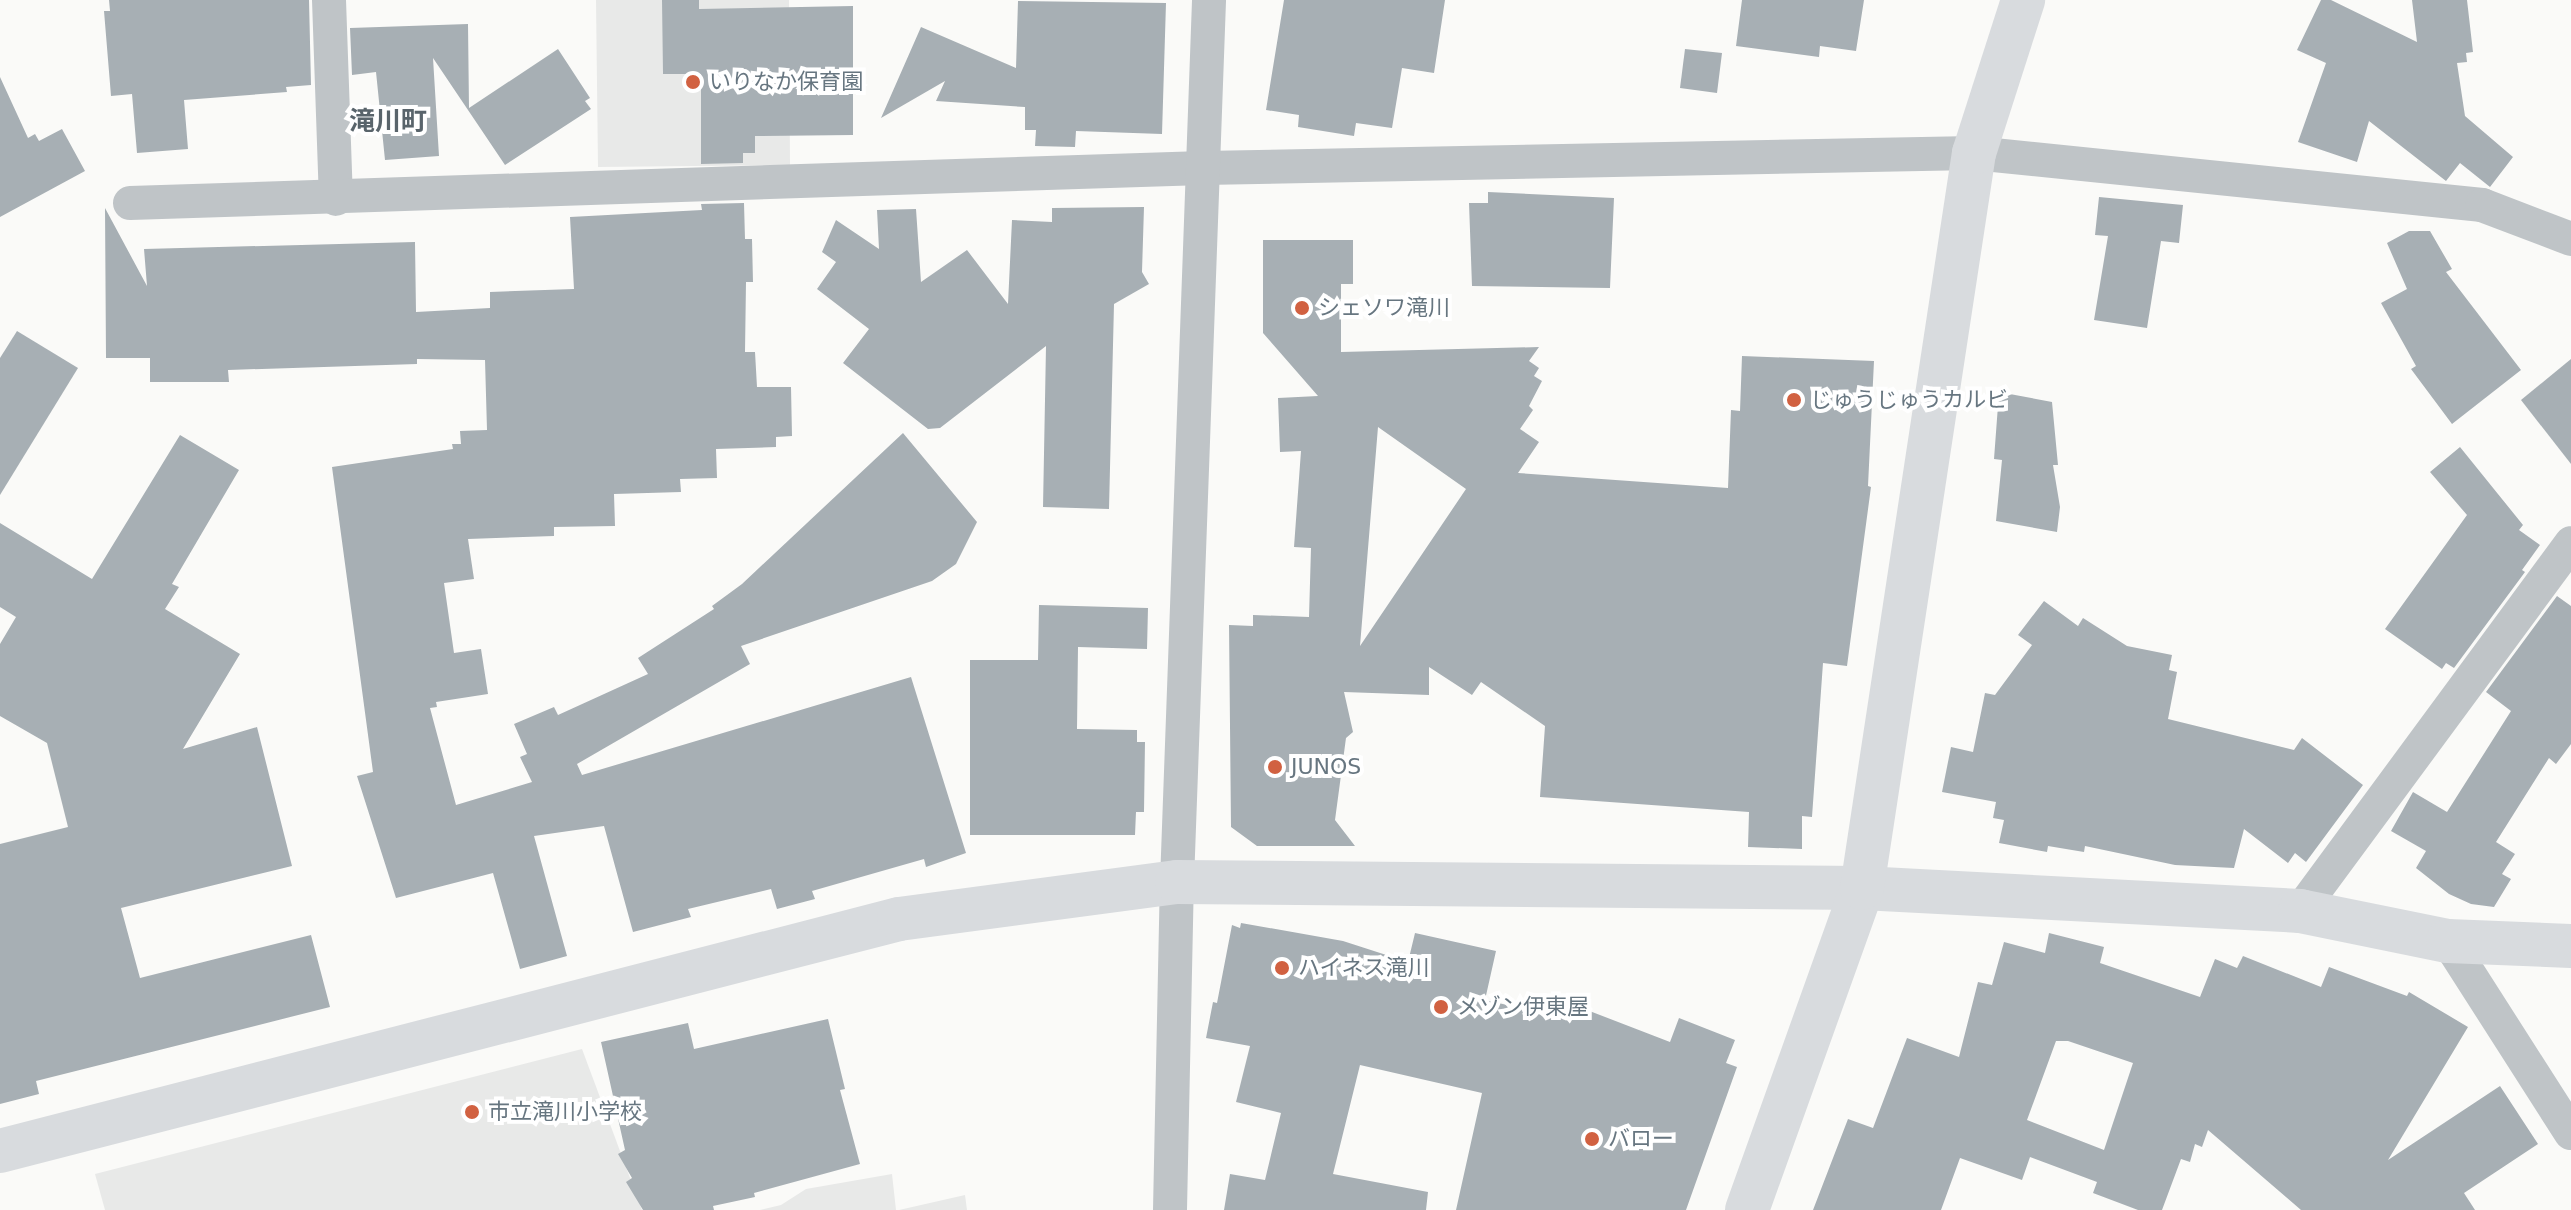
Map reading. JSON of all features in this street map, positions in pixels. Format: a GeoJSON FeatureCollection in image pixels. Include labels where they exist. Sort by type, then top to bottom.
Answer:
{"type":"FeatureCollection","features":[{"type":"Feature","properties":{"kind":"street"},"geometry":{"type":"LineString","coordinates":[[329,0],[336,199]]}},
{"type":"Feature","properties":{"kind":"street"},"geometry":{"type":"LineString","coordinates":[[1170,1210],[1177,882],[1209,0]]}},
{"type":"Feature","properties":{"kind":"street"},"geometry":{"type":"LineString","coordinates":[[1747,1210],[1862,888],[1974,153],[2023,0]]}},
{"type":"Feature","properties":{"kind":"street"},"geometry":{"type":"LineString","coordinates":[[130,203],[336,199],[1203,168],[1974,153],[2482,205],[2571,239]]}},
{"type":"Feature","properties":{"kind":"street"},"geometry":{"type":"LineString","coordinates":[[2300,911],[2571,543]]}},
{"type":"Feature","properties":{"kind":"street"},"geometry":{"type":"LineString","coordinates":[[0,1151],[899,919],[1177,882],[1862,888],[2300,911],[2448,941],[2571,946]]}},
{"type":"Feature","properties":{"kind":"street"},"geometry":{"type":"LineString","coordinates":[[2448,941],[2571,1133]]}},
{"type":"Feature","properties":{"kind":"shaded area","name":"いりなか保育園"},"geometry":{"type":"Polygon","coordinates":[[[596,0],[789,0],[790,165],[598,167],[596,0]]]}},
{"type":"Feature","properties":{"kind":"shaded area","name":"市立滝川小学校"},"geometry":{"type":"Polygon","coordinates":[[[582,1049],[642,1210],[105,1210],[95,1174],[582,1049]]]}},
{"type":"Feature","properties":{"kind":"shaded area"},"geometry":{"type":"Polygon","coordinates":[[[892,1174],[896,1210],[760,1210],[781,1205],[806,1189],[892,1174]]]}},
{"type":"Feature","properties":{"kind":"shaded area"},"geometry":{"type":"Polygon","coordinates":[[[965,1195],[967,1210],[899,1210],[965,1195]]]}},
{"type":"Feature","properties":{"kind":"building"},"geometry":{"type":"Polygon","coordinates":[[[109,0],[309,0],[311,85],[286,87],[287,92],[184,100],[188,149],[137,153],[132,94],[111,96],[104,11],[110,11],[109,0]]]}},
{"type":"Feature","properties":{"kind":"building"},"geometry":{"type":"Polygon","coordinates":[[[662,0],[699,0],[699,9],[853,6],[853,135],[755,136],[755,153],[743,153],[743,163],[701,164],[701,74],[663,74],[662,0]]]}},
{"type":"Feature","properties":{"kind":"building"},"geometry":{"type":"Polygon","coordinates":[[[1284,0],[1445,0],[1434,73],[1402,68],[1392,128],[1356,123],[1354,136],[1298,127],[1299,115],[1266,110],[1284,0]]]}},
{"type":"Feature","properties":{"kind":"building"},"geometry":{"type":"Polygon","coordinates":[[[1742,0],[1864,0],[1856,51],[1820,46],[1819,57],[1736,46],[1742,0]]]}},
{"type":"Feature","properties":{"kind":"building"},"geometry":{"type":"Polygon","coordinates":[[[2321,0],[2331,0],[2417,42],[2412,0],[2467,0],[2473,52],[2466,53],[2467,62],[2457,63],[2465,116],[2513,157],[2490,187],[2460,163],[2446,181],[2369,121],[2357,162],[2298,142],[2326,63],[2297,50],[2321,0]]]}},
{"type":"Feature","properties":{"kind":"building"},"geometry":{"type":"Polygon","coordinates":[[[1018,1],[1166,3],[1162,134],[1076,131],[1075,147],[1035,146],[1036,130],[1025,130],[1025,107],[936,101],[945,81],[881,118],[921,27],[1016,68],[1018,1]]]}},
{"type":"Feature","properties":{"kind":"building"},"geometry":{"type":"Polygon","coordinates":[[[468,24],[469,108],[558,49],[590,98],[585,101],[591,109],[505,165],[433,58],[439,156],[385,160],[376,72],[352,75],[350,28],[468,24]]]}},
{"type":"Feature","properties":{"kind":"building"},"geometry":{"type":"Polygon","coordinates":[[[1685,49],[1722,53],[1717,93],[1680,88],[1685,49]]]}},
{"type":"Feature","properties":{"kind":"building"},"geometry":{"type":"Polygon","coordinates":[[[0,77],[28,138],[35,134],[39,141],[62,129],[85,171],[0,217],[0,77]]]}},
{"type":"Feature","properties":{"kind":"building"},"geometry":{"type":"Polygon","coordinates":[[[1488,192],[1614,198],[1610,288],[1472,286],[1469,203],[1488,203],[1488,192]]]}},
{"type":"Feature","properties":{"kind":"building"},"geometry":{"type":"Polygon","coordinates":[[[2099,197],[2183,205],[2179,243],[2161,241],[2147,328],[2094,320],[2108,236],[2095,235],[2099,197]]]}},
{"type":"Feature","properties":{"kind":"building"},"geometry":{"type":"Polygon","coordinates":[[[744,203],[745,239],[752,239],[753,282],[746,282],[745,352],[755,352],[757,387],[791,387],[792,436],[776,437],[776,447],[716,449],[717,478],[680,479],[681,492],[614,494],[615,526],[554,527],[554,536],[468,539],[474,579],[444,583],[454,653],[481,649],[488,694],[436,702],[437,707],[430,708],[456,805],[532,782],[520,757],[527,754],[514,724],[554,707],[558,715],[648,674],[638,658],[714,609],[712,606],[742,584],[903,433],[977,522],[956,564],[932,581],[741,646],[750,664],[577,764],[582,775],[911,677],[966,853],[926,867],[924,859],[812,891],[815,899],[777,909],[771,889],[688,909],[691,917],[633,932],[604,826],[534,836],[567,956],[520,969],[493,873],[396,898],[357,776],[373,772],[332,467],[453,449],[452,444],[461,444],[460,431],[487,430],[485,360],[417,359],[417,364],[228,370],[229,382],[150,382],[150,358],[106,358],[105,208],[147,286],[144,249],[415,242],[416,312],[490,308],[490,292],[574,289],[570,217],[702,210],[701,204],[744,203]]]}},
{"type":"Feature","properties":{"kind":"building"},"geometry":{"type":"Polygon","coordinates":[[[1144,207],[1142,272],[1149,284],[1114,304],[1109,509],[1043,507],[1046,346],[940,428],[928,429],[843,363],[869,329],[817,289],[836,262],[822,252],[836,220],[879,249],[877,210],[916,209],[921,282],[967,250],[1008,304],[1012,220],[1052,222],[1052,208],[1144,207]]]}},
{"type":"Feature","properties":{"kind":"building"},"geometry":{"type":"Polygon","coordinates":[[[2409,231],[2430,231],[2452,269],[2446,272],[2521,370],[2452,424],[2411,369],[2416,366],[2381,303],[2407,289],[2387,243],[2409,231]]]}},
{"type":"Feature","properties":{"kind":"building"},"geometry":{"type":"Polygon","coordinates":[[[1263,240],[1353,240],[1353,284],[1341,284],[1341,352],[1539,347],[1529,361],[1539,368],[1534,376],[1542,381],[1529,406],[1533,410],[1520,429],[1539,442],[1518,473],[1728,488],[1731,410],[1740,411],[1742,356],[1874,361],[1868,486],[1871,487],[1847,666],[1823,663],[1812,817],[1802,816],[1802,849],[1748,847],[1749,812],[1540,797],[1545,726],[1481,682],[1472,695],[1429,667],[1429,695],[1344,692],[1353,732],[1346,738],[1335,820],[1355,846],[1257,846],[1231,827],[1229,625],[1253,626],[1253,615],[1309,617],[1311,548],[1294,547],[1301,451],[1280,452],[1278,398],[1318,396],[1263,333],[1263,240]],[[1378,427],[1360,646],[1466,489],[1378,427]]]}},
{"type":"Feature","properties":{"kind":"building"},"geometry":{"type":"Polygon","coordinates":[[[17,331],[78,368],[0,495],[0,358],[17,331]]]}},
{"type":"Feature","properties":{"kind":"building"},"geometry":{"type":"Polygon","coordinates":[[[2571,359],[2571,464],[2521,400],[2571,359]]]}},
{"type":"Feature","properties":{"kind":"building"},"geometry":{"type":"Polygon","coordinates":[[[1999,392],[2052,402],[2058,465],[2053,465],[2060,507],[2057,532],[1996,521],[2002,460],[1994,459],[1999,392]]]}},
{"type":"Feature","properties":{"kind":"building"},"geometry":{"type":"Polygon","coordinates":[[[180,435],[239,470],[172,584],[179,587],[165,609],[240,654],[183,749],[257,727],[292,866],[121,908],[140,978],[311,935],[330,1007],[36,1081],[39,1094],[0,1104],[0,844],[68,827],[47,743],[0,716],[0,644],[16,617],[0,607],[0,523],[92,579],[180,435]]]}},
{"type":"Feature","properties":{"kind":"building"},"geometry":{"type":"Polygon","coordinates":[[[2460,447],[2523,525],[2519,530],[2540,545],[2522,570],[2525,572],[2454,668],[2446,663],[2442,669],[2385,629],[2467,515],[2430,472],[2460,447]]]}},
{"type":"Feature","properties":{"kind":"building"},"geometry":{"type":"Polygon","coordinates":[[[2557,596],[2571,606],[2571,744],[2556,764],[2549,758],[2496,842],[2515,854],[2502,874],[2511,879],[2494,907],[2471,904],[2449,894],[2416,868],[2426,851],[2391,831],[2413,792],[2447,812],[2511,711],[2486,692],[2557,596]]]}},
{"type":"Feature","properties":{"kind":"building"},"geometry":{"type":"Polygon","coordinates":[[[2044,601],[2078,626],[2083,618],[2127,646],[2172,655],[2169,670],[2177,672],[2168,719],[2294,750],[2302,738],[2363,785],[2306,862],[2295,853],[2288,863],[2244,829],[2234,868],[2175,865],[2085,846],[2084,852],[2048,846],[2047,852],[1999,843],[2004,820],[1993,818],[1996,802],[1942,792],[1951,747],[1973,752],[1985,693],[1995,695],[2032,645],[2018,635],[2044,601]]]}},
{"type":"Feature","properties":{"kind":"building"},"geometry":{"type":"Polygon","coordinates":[[[1039,605],[1148,608],[1147,649],[1078,647],[1077,729],[1137,730],[1137,742],[1145,742],[1144,812],[1136,812],[1135,835],[970,835],[970,660],[1038,660],[1039,605]]]}},
{"type":"Feature","properties":{"kind":"building"},"geometry":{"type":"Polygon","coordinates":[[[1241,923],[1343,941],[1408,962],[1415,933],[1496,951],[1485,1000],[1538,1012],[1574,1005],[1670,1042],[1679,1018],[1735,1040],[1726,1063],[1737,1067],[1686,1210],[1456,1210],[1482,1093],[1360,1065],[1333,1174],[1428,1192],[1426,1210],[1224,1210],[1230,1174],[1265,1180],[1281,1113],[1236,1102],[1250,1046],[1206,1038],[1213,1002],[1217,1003],[1232,925],[1240,928],[1241,923]]]}},
{"type":"Feature","properties":{"kind":"building"},"geometry":{"type":"Polygon","coordinates":[[[2049,933],[2104,947],[2100,963],[2200,997],[2215,959],[2237,968],[2243,956],[2321,987],[2329,967],[2407,996],[2409,992],[2468,1027],[2388,1160],[2500,1086],[2538,1144],[2464,1193],[2475,1210],[2301,1210],[2208,1130],[2202,1147],[2195,1144],[2190,1162],[2181,1159],[2162,1210],[2138,1210],[2093,1193],[2097,1182],[2030,1157],[2022,1180],[1960,1158],[1941,1210],[1813,1210],[1848,1119],[1873,1128],[1907,1038],[1959,1057],[1978,982],[1992,985],[2004,942],[2045,953],[2049,933]],[[2056,1041],[2027,1120],[2104,1150],[2133,1063],[2068,1041],[2056,1041]]]}},
{"type":"Feature","properties":{"kind":"building"},"geometry":{"type":"Polygon","coordinates":[[[828,1019],[845,1089],[840,1090],[860,1164],[754,1193],[755,1197],[713,1206],[714,1210],[643,1210],[626,1182],[632,1178],[618,1154],[625,1150],[601,1042],[688,1023],[694,1049],[828,1019]]]}},
{"type":"Feature","properties":{"kind":"place","name":"いりなか保育園"},"geometry":{"type":"Point","coordinates":[693,82]}},
{"type":"Feature","properties":{"kind":"place","name":"シェソワ滝川"},"geometry":{"type":"Point","coordinates":[1302,308]}},
{"type":"Feature","properties":{"kind":"place","name":"じゅうじゅうカルビ"},"geometry":{"type":"Point","coordinates":[1794,400]}},
{"type":"Feature","properties":{"kind":"place","name":"JUNOS"},"geometry":{"type":"Point","coordinates":[1275,767]}},
{"type":"Feature","properties":{"kind":"place","name":"ハイネス滝川"},"geometry":{"type":"Point","coordinates":[1282,968]}},
{"type":"Feature","properties":{"kind":"place","name":"メゾン伊東屋"},"geometry":{"type":"Point","coordinates":[1441,1007]}},
{"type":"Feature","properties":{"kind":"place","name":"市立滝川小学校"},"geometry":{"type":"Point","coordinates":[472,1112]}},
{"type":"Feature","properties":{"kind":"place","name":"バロー"},"geometry":{"type":"Point","coordinates":[1592,1139]}},
{"type":"Feature","properties":{"kind":"district","name":"滝川町"},"geometry":{"type":"Point","coordinates":[388,122]}}]}
